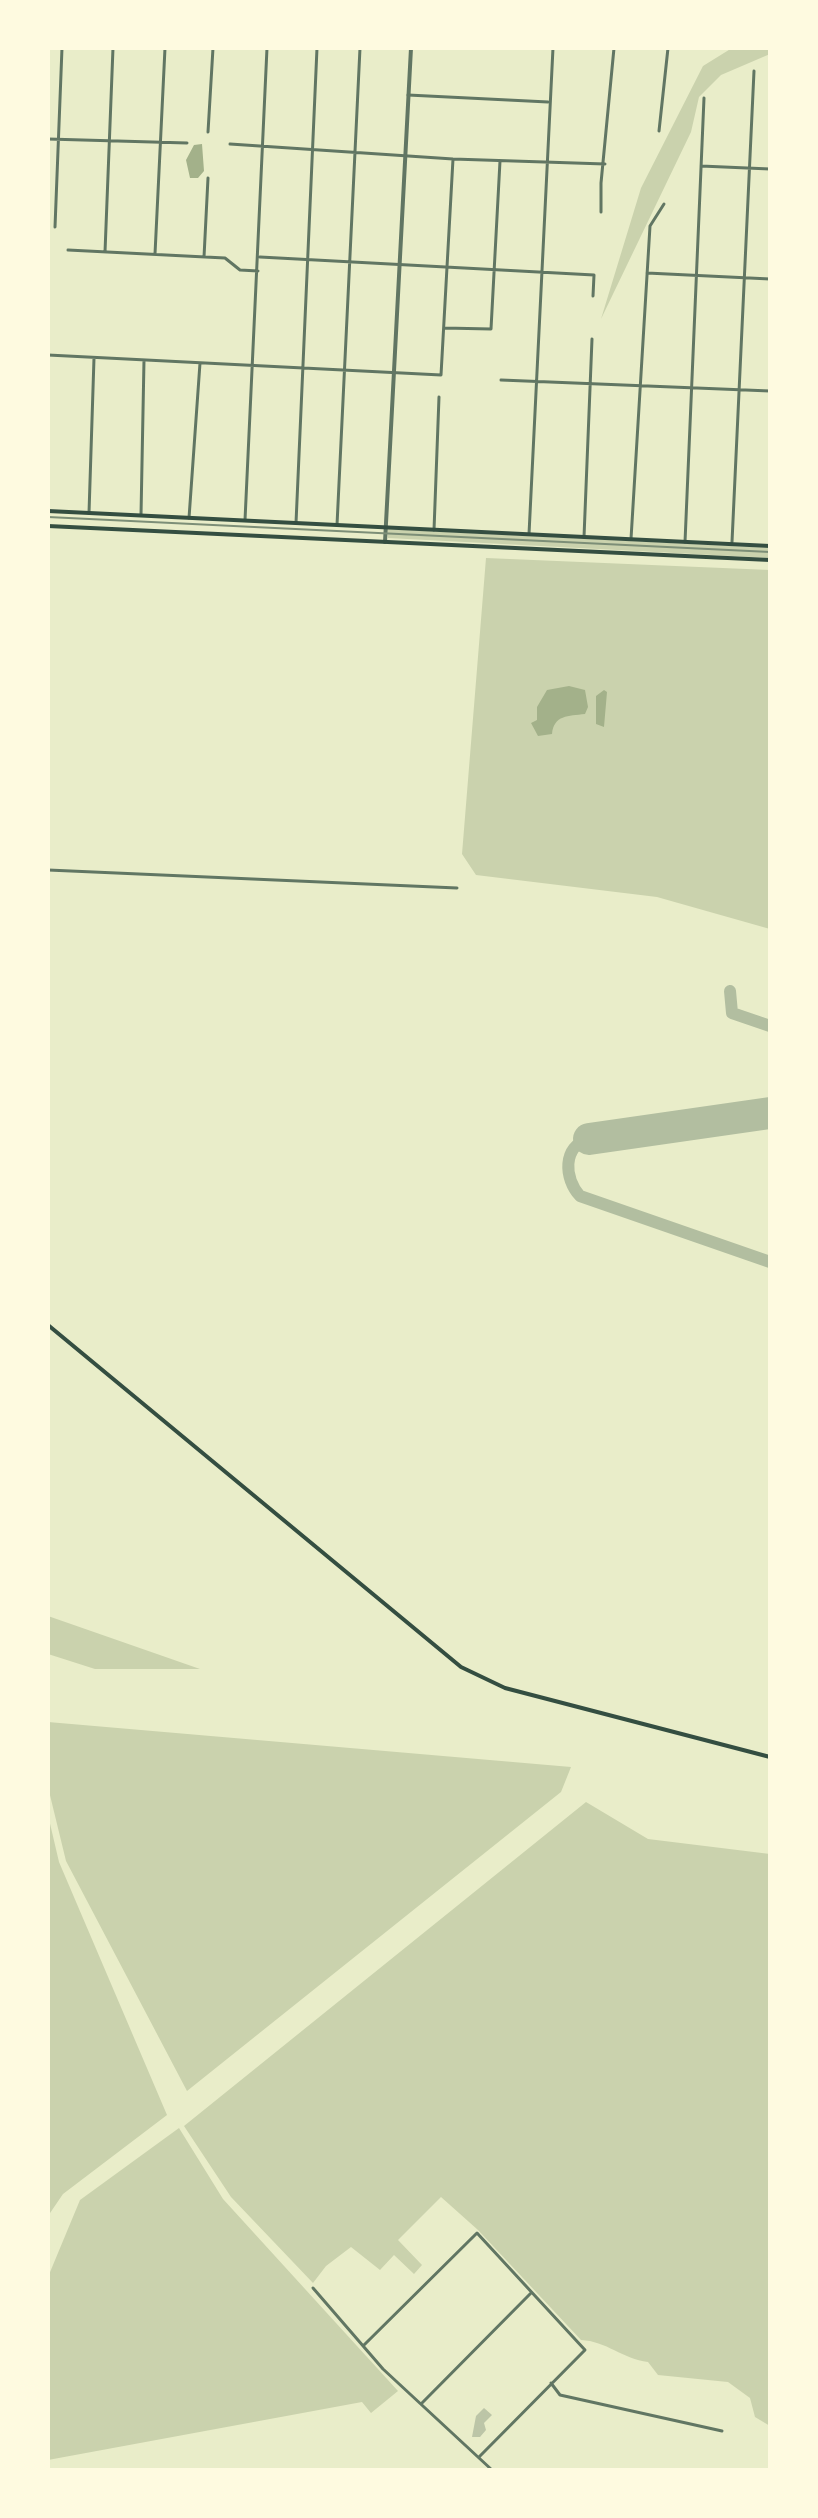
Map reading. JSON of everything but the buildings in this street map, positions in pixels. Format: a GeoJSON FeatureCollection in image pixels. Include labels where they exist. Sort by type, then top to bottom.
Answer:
{"type":"FeatureCollection","features":[{"type":"Feature","properties":{"kind":"main road"},"geometry":{"type":"LineString","coordinates":[[48,511],[770,546]]}},
{"type":"Feature","properties":{"kind":"main road"},"geometry":{"type":"LineString","coordinates":[[155,531],[156,516]]}},
{"type":"Feature","properties":{"kind":"main road"},"geometry":{"type":"LineString","coordinates":[[48,526],[770,560]]}},
{"type":"Feature","properties":{"kind":"main road"},"geometry":{"type":"LineString","coordinates":[[48,1325],[461,1667],[505,1688],[770,1757]]}},
{"type":"Feature","properties":{"kind":"street"},"geometry":{"type":"LineString","coordinates":[[55,227],[62,48]]}},
{"type":"Feature","properties":{"kind":"street"},"geometry":{"type":"LineString","coordinates":[[105,252],[113,48]]}},
{"type":"Feature","properties":{"kind":"street"},"geometry":{"type":"LineString","coordinates":[[155,254],[165,48]]}},
{"type":"Feature","properties":{"kind":"street"},"geometry":{"type":"LineString","coordinates":[[208,132],[213,48]]}},
{"type":"Feature","properties":{"kind":"street"},"geometry":{"type":"LineString","coordinates":[[245,520],[267,48]]}},
{"type":"Feature","properties":{"kind":"street"},"geometry":{"type":"LineString","coordinates":[[296,523],[310,150],[317,48]]}},
{"type":"Feature","properties":{"kind":"street"},"geometry":{"type":"LineString","coordinates":[[337,525],[360,48]]}},
{"type":"Feature","properties":{"kind":"street"},"geometry":{"type":"LineString","coordinates":[[385,542],[411,48]]}},
{"type":"Feature","properties":{"kind":"street"},"geometry":{"type":"LineString","coordinates":[[529,534],[545,272],[553,48]]}},
{"type":"Feature","properties":{"kind":"street"},"geometry":{"type":"LineString","coordinates":[[601,212],[614,48]]}},
{"type":"Feature","properties":{"kind":"street"},"geometry":{"type":"LineString","coordinates":[[659,131],[668,48]]}},
{"type":"Feature","properties":{"kind":"street"},"geometry":{"type":"LineString","coordinates":[[732,544],[754,71]]}},
{"type":"Feature","properties":{"kind":"street"},"geometry":{"type":"LineString","coordinates":[[408,95],[549,102]]}},
{"type":"Feature","properties":{"kind":"street"},"geometry":{"type":"LineString","coordinates":[[685,542],[704,98]]}},
{"type":"Feature","properties":{"kind":"street"},"geometry":{"type":"LineString","coordinates":[[48,139],[187,143]]}},
{"type":"Feature","properties":{"kind":"street"},"geometry":{"type":"LineString","coordinates":[[230,144],[453,159],[605,164]]}},
{"type":"Feature","properties":{"kind":"street"},"geometry":{"type":"LineString","coordinates":[[48,355],[441,375],[453,159]]}},
{"type":"Feature","properties":{"kind":"street"},"geometry":{"type":"LineString","coordinates":[[444,328],[491,329],[500,161]]}},
{"type":"Feature","properties":{"kind":"street"},"geometry":{"type":"LineString","coordinates":[[701,166],[770,169]]}},
{"type":"Feature","properties":{"kind":"street"},"geometry":{"type":"LineString","coordinates":[[204,257],[208,178]]}},
{"type":"Feature","properties":{"kind":"street"},"geometry":{"type":"LineString","coordinates":[[631,539],[650,226],[664,204]]}},
{"type":"Feature","properties":{"kind":"street"},"geometry":{"type":"LineString","coordinates":[[68,250],[225,258],[240,270],[258,271]]}},
{"type":"Feature","properties":{"kind":"street"},"geometry":{"type":"LineString","coordinates":[[259,257],[594,275],[593,296]]}},
{"type":"Feature","properties":{"kind":"street"},"geometry":{"type":"LineString","coordinates":[[647,273],[770,279]]}},
{"type":"Feature","properties":{"kind":"street"},"geometry":{"type":"LineString","coordinates":[[584,537],[592,339]]}},
{"type":"Feature","properties":{"kind":"street"},"geometry":{"type":"LineString","coordinates":[[89,513],[94,358]]}},
{"type":"Feature","properties":{"kind":"street"},"geometry":{"type":"LineString","coordinates":[[141,515],[144,360]]}},
{"type":"Feature","properties":{"kind":"street"},"geometry":{"type":"LineString","coordinates":[[189,518],[200,363]]}},
{"type":"Feature","properties":{"kind":"street"},"geometry":{"type":"LineString","coordinates":[[501,380],[537,379],[770,391]]}},
{"type":"Feature","properties":{"kind":"street"},"geometry":{"type":"LineString","coordinates":[[434,530],[439,397]]}},
{"type":"Feature","properties":{"kind":"street"},"geometry":{"type":"LineString","coordinates":[[48,870],[457,888]]}},
{"type":"Feature","properties":{"kind":"street"},"geometry":{"type":"LineString","coordinates":[[363,2346],[477,2233],[585,2350],[479,2457]]}},
{"type":"Feature","properties":{"kind":"street"},"geometry":{"type":"LineString","coordinates":[[313,2288],[363,2346],[492,2470]]}},
{"type":"Feature","properties":{"kind":"street"},"geometry":{"type":"LineString","coordinates":[[421,2404],[532,2292]]}},
{"type":"Feature","properties":{"kind":"street"},"geometry":{"type":"LineString","coordinates":[[551,2383],[560,2395],[722,2431]]}},
{"type":"Feature","properties":{"kind":"shaded area"},"geometry":{"type":"Polygon","coordinates":[[[732,48],[770,48],[770,54],[721,75],[699,97],[691,132],[601,319],[641,188],[703,66],[732,48]]]}},
{"type":"Feature","properties":{"kind":"shaded area"},"geometry":{"type":"Polygon","coordinates":[[[202,144],[204,171],[198,178],[190,178],[186,160],[194,145],[202,144]]]}},
{"type":"Feature","properties":{"kind":"shaded area"},"geometry":{"type":"Polygon","coordinates":[[[387,529],[770,548],[770,558],[388,538],[387,529]]]}},
{"type":"Feature","properties":{"kind":"shaded area"},"geometry":{"type":"Polygon","coordinates":[[[486,558],[770,570],[770,929],[657,897],[476,875],[462,854],[486,558]]]}},
{"type":"Feature","properties":{"kind":"shaded area"},"geometry":{"type":"Polygon","coordinates":[[[569,686],[585,690],[588,707],[585,714],[563,718],[556,723],[552,734],[538,736],[531,723],[537,720],[537,707],[547,690],[569,686]]]}},
{"type":"Feature","properties":{"kind":"shaded area"},"geometry":{"type":"Polygon","coordinates":[[[604,690],[607,692],[604,727],[596,724],[596,696],[604,690]]]}},
{"type":"Feature","properties":{"kind":"shaded area"},"geometry":{"type":"Polygon","coordinates":[[[48,1616],[200,1669],[95,1669],[48,1654],[48,1616]]]}},
{"type":"Feature","properties":{"kind":"shaded area"},"geometry":{"type":"Polygon","coordinates":[[[48,1722],[571,1767],[561,1792],[187,2091],[66,1861],[48,1787],[48,1722]]]}},
{"type":"Feature","properties":{"kind":"shaded area"},"geometry":{"type":"Polygon","coordinates":[[[586,1802],[648,1839],[770,1854],[770,2426],[755,2417],[750,2398],[728,2382],[658,2375],[648,2362],[598,2343],[581,2340],[478,2230],[441,2197],[398,2240],[422,2265],[414,2274],[394,2255],[380,2270],[351,2247],[326,2266],[313,2283],[231,2197],[184,2126],[586,1802]]]}},
{"type":"Feature","properties":{"kind":"shaded area"},"geometry":{"type":"Polygon","coordinates":[[[48,1815],[59,1862],[167,2115],[63,2194],[48,2216],[48,1815]]]}},
{"type":"Feature","properties":{"kind":"shaded area"},"geometry":{"type":"Polygon","coordinates":[[[179,2128],[223,2199],[398,2391],[371,2413],[362,2402],[48,2460],[48,2277],[80,2200],[179,2128]]]}},
{"type":"Feature","properties":{"kind":"taxiway"},"geometry":{"type":"LineString","coordinates":[[730,991],[732,1013],[770,1026]]}},
{"type":"Feature","properties":{"kind":"taxiway"},"geometry":{"type":"LineString","coordinates":[[589,1139],[574,1148],[568,1164],[571,1181],[580,1196],[770,1262]]}},
{"type":"Feature","properties":{"kind":"runway"},"geometry":{"type":"LineString","coordinates":[[589,1139],[770,1113]]}},
{"type":"Feature","properties":{"kind":"tram line"},"geometry":{"type":"LineString","coordinates":[[48,517],[770,552]]}}]}
